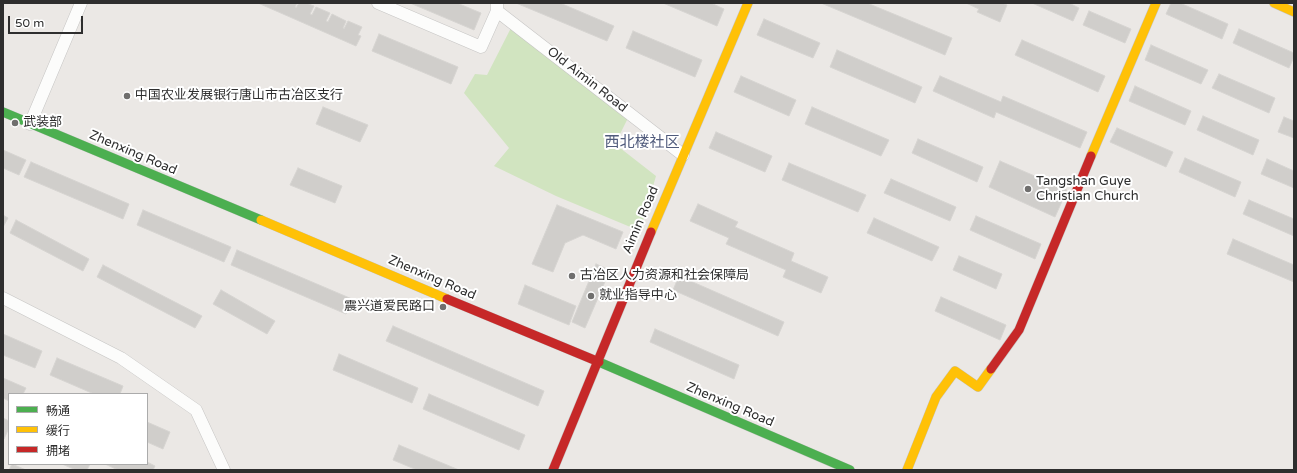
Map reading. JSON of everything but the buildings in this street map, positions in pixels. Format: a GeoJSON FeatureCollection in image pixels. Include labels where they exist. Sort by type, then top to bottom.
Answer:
{"type":"FeatureCollection","features":[{"type":"Feature","properties":{"kind":"street"},"geometry":{"type":"LineString","coordinates":[[30,124],[81,3]]}},
{"type":"Feature","properties":{"kind":"street"},"geometry":{"type":"LineString","coordinates":[[378,3],[481,47],[497,7]]}},
{"type":"Feature","properties":{"kind":"street","name":"Aimin Road"},"geometry":{"type":"LineString","coordinates":[[553,470],[596,361],[748,3]]}},
{"type":"Feature","properties":{"kind":"street"},"geometry":{"type":"LineString","coordinates":[[907,470],[936,397],[955,371],[978,387],[1019,330],[1108,114],[1156,3]]}},
{"type":"Feature","properties":{"kind":"street"},"geometry":{"type":"LineString","coordinates":[[1274,3],[1294,12]]}},
{"type":"Feature","properties":{"kind":"street","name":"Old Aimin Road"},"geometry":{"type":"LineString","coordinates":[[497,7],[683,155]]}},
{"type":"Feature","properties":{"kind":"street","name":"Zhenxing Road"},"geometry":{"type":"LineString","coordinates":[[3,112],[596,361],[850,470]]}},
{"type":"Feature","properties":{"kind":"street"},"geometry":{"type":"LineString","coordinates":[[3,298],[121,358],[196,410],[224,470]]}},
{"type":"Feature","properties":{"kind":"green space"},"geometry":{"type":"Polygon","coordinates":[[[513,24],[630,114],[615,144],[656,176],[640,231],[556,196],[494,166],[509,148],[464,93],[475,74],[487,75],[513,24]]]}},
{"type":"Feature","properties":{"kind":"traffic: fast"},"geometry":{"type":"LineString","coordinates":[[3,112],[261,220]]}},
{"type":"Feature","properties":{"kind":"traffic: fast"},"geometry":{"type":"LineString","coordinates":[[599,362],[850,470]]}},
{"type":"Feature","properties":{"kind":"traffic: slow"},"geometry":{"type":"LineString","coordinates":[[651,232],[748,3]]}},
{"type":"Feature","properties":{"kind":"traffic: slow"},"geometry":{"type":"LineString","coordinates":[[1091,156],[1156,3]]}},
{"type":"Feature","properties":{"kind":"traffic: slow"},"geometry":{"type":"LineString","coordinates":[[1274,3],[1294,12]]}},
{"type":"Feature","properties":{"kind":"traffic: slow"},"geometry":{"type":"LineString","coordinates":[[261,220],[447,299]]}},
{"type":"Feature","properties":{"kind":"traffic: slow"},"geometry":{"type":"LineString","coordinates":[[907,470],[936,397],[955,371],[978,387],[991,369]]}},
{"type":"Feature","properties":{"kind":"traffic: jam"},"geometry":{"type":"LineString","coordinates":[[991,369],[1019,330],[1091,156]]}},
{"type":"Feature","properties":{"kind":"traffic: jam"},"geometry":{"type":"LineString","coordinates":[[553,470],[651,232]]}},
{"type":"Feature","properties":{"kind":"traffic: jam"},"geometry":{"type":"LineString","coordinates":[[447,299],[599,362]]}},
{"type":"Feature","properties":{"kind":"place","name":"中国农业发展银行唐山市古冶区支行"},"geometry":{"type":"Point","coordinates":[127,96]}},
{"type":"Feature","properties":{"kind":"place","name":"武装部"},"geometry":{"type":"Point","coordinates":[15,123]}},
{"type":"Feature","properties":{"kind":"place","name":"Tangshan Guye Christian Church"},"geometry":{"type":"Point","coordinates":[1028,189]}},
{"type":"Feature","properties":{"kind":"place","name":"古冶区人力资源和社会保障局"},"geometry":{"type":"Point","coordinates":[572,276]}},
{"type":"Feature","properties":{"kind":"place","name":"就业指导中心"},"geometry":{"type":"Point","coordinates":[591,296]}},
{"type":"Feature","properties":{"kind":"place","name":"震兴道爱民路口"},"geometry":{"type":"Point","coordinates":[443,307]}},
{"type":"Feature","properties":{"kind":"district","name":"西北楼社区"},"geometry":{"type":"Point","coordinates":[642,143]}}]}
